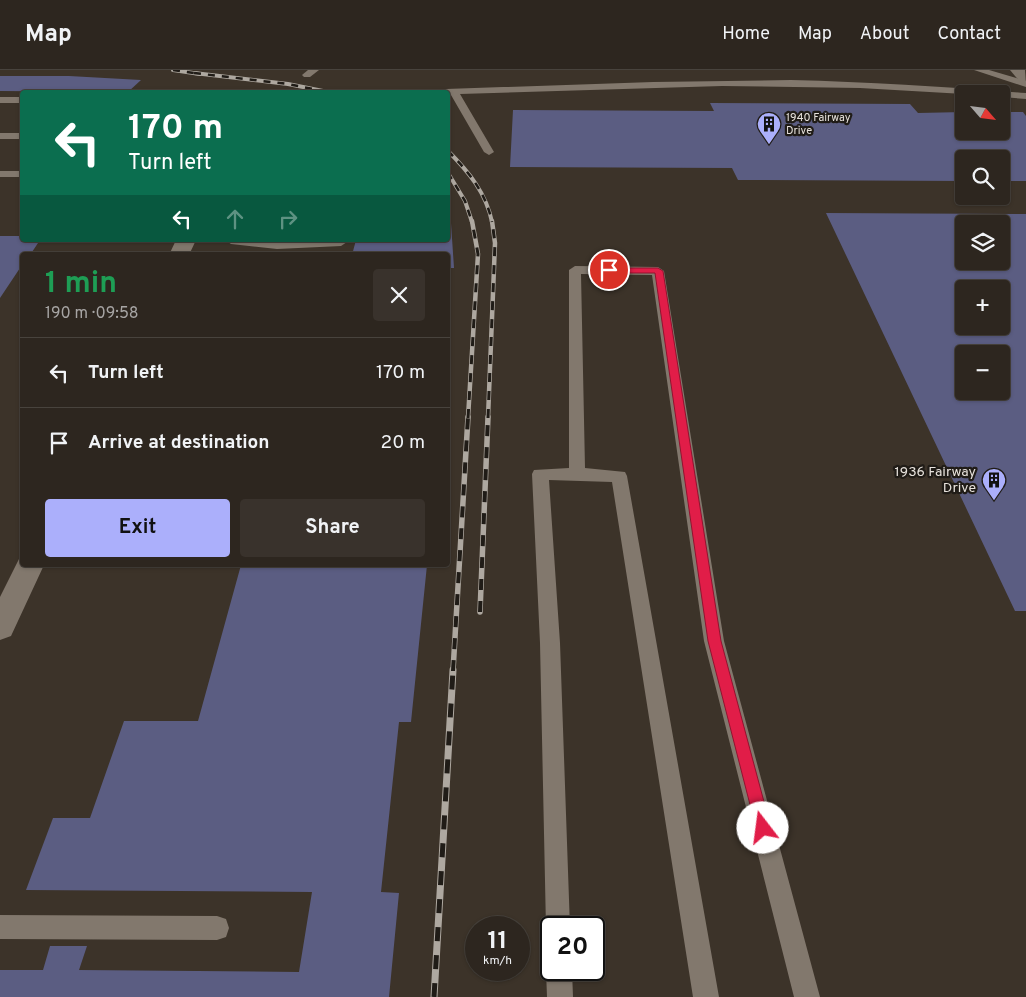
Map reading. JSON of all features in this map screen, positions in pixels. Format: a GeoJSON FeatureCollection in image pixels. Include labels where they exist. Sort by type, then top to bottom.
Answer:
{"type":"FeatureCollection","features":[{"type":"Feature","properties":{"kind":"street"},"geometry":{"type":"LineString","coordinates":[[1017,70],[1026,82]]}},
{"type":"Feature","properties":{"kind":"street"},"geometry":{"type":"LineString","coordinates":[[0,627],[29,567]]}},
{"type":"Feature","properties":{"kind":"lane"},"geometry":{"type":"LineString","coordinates":[[979,70],[1026,82]]}},
{"type":"Feature","properties":{"kind":"lane"},"geometry":{"type":"LineString","coordinates":[[450,92],[705,83],[898,85],[955,90]]}},
{"type":"Feature","properties":{"kind":"lane"},"geometry":{"type":"LineString","coordinates":[[450,92],[489,152]]}},
{"type":"Feature","properties":{"kind":"lane"},"geometry":{"type":"LineString","coordinates":[[1010,95],[1026,96]]}},
{"type":"Feature","properties":{"kind":"lane"},"geometry":{"type":"LineString","coordinates":[[0,100],[20,100]]}},
{"type":"Feature","properties":{"kind":"lane"},"geometry":{"type":"LineString","coordinates":[[0,136],[20,136]]}},
{"type":"Feature","properties":{"kind":"lane"},"geometry":{"type":"LineString","coordinates":[[2,176],[20,174]]}},
{"type":"Feature","properties":{"kind":"lane"},"geometry":{"type":"LineString","coordinates":[[249,242],[276,245],[340,242]]}},
{"type":"Feature","properties":{"kind":"lane"},"geometry":{"type":"LineString","coordinates":[[577,474],[575,270],[658,271],[714,641],[807,997]]}},
{"type":"Feature","properties":{"kind":"lane"},"geometry":{"type":"LineString","coordinates":[[558,916],[550,643],[540,474],[619,476],[706,997]]}},
{"type":"Feature","properties":{"kind":"lane"},"geometry":{"type":"LineString","coordinates":[[0,927],[218,928]]}},
{"type":"Feature","properties":{"kind":"lane"},"geometry":{"type":"LineString","coordinates":[[559,981],[560,997]]}},
{"type":"Feature","properties":{"kind":"building"},"geometry":{"type":"Polygon","coordinates":[[[0,76],[69,76],[141,80],[130,90],[0,91],[0,76]]]}},
{"type":"Feature","properties":{"kind":"building","name":"1940 Fairway Drive"},"geometry":{"type":"Polygon","coordinates":[[[710,103],[910,104],[918,113],[955,112],[955,140],[1010,140],[1010,112],[1023,112],[1026,116],[1026,181],[1010,181],[1010,150],[955,150],[955,181],[738,180],[732,168],[510,167],[513,110],[714,111],[710,103]]]}},
{"type":"Feature","properties":{"kind":"building","name":"1936 Fairway Drive"},"geometry":{"type":"Polygon","coordinates":[[[826,213],[1026,214],[1026,611],[1015,611],[826,213]]]}},
{"type":"Feature","properties":{"kind":"building"},"geometry":{"type":"Polygon","coordinates":[[[450,221],[454,268],[450,268],[450,252],[353,252],[355,242],[450,242],[450,221]]]}},
{"type":"Feature","properties":{"kind":"building"},"geometry":{"type":"Polygon","coordinates":[[[0,236],[20,236],[20,242],[39,242],[32,252],[20,252],[20,268],[0,298],[0,236]]]}},
{"type":"Feature","properties":{"kind":"building"},"geometry":{"type":"Polygon","coordinates":[[[240,567],[427,567],[411,722],[399,722],[381,892],[399,893],[389,997],[0,997],[0,970],[43,970],[50,946],[87,946],[79,970],[299,972],[312,892],[26,890],[53,818],[90,818],[124,721],[198,721],[240,567]]]}},
{"type":"Feature","properties":{"kind":"railway"},"geometry":{"type":"LineString","coordinates":[[173,70],[200,74]]}},
{"type":"Feature","properties":{"kind":"railway"},"geometry":{"type":"LineString","coordinates":[[194,73],[288,84],[318,90]]}},
{"type":"Feature","properties":{"kind":"railway"},"geometry":{"type":"LineString","coordinates":[[450,153],[463,167],[481,192],[492,222]]}},
{"type":"Feature","properties":{"kind":"railway"},"geometry":{"type":"LineString","coordinates":[[450,176],[465,201],[472,222]]}},
{"type":"Feature","properties":{"kind":"railway"},"geometry":{"type":"LineString","coordinates":[[468,418],[478,254],[472,221]]}},
{"type":"Feature","properties":{"kind":"railway"},"geometry":{"type":"LineString","coordinates":[[488,418],[495,243],[492,221]]}},
{"type":"Feature","properties":{"kind":"railway"},"geometry":{"type":"LineString","coordinates":[[453,671],[468,417]]}},
{"type":"Feature","properties":{"kind":"railway"},"geometry":{"type":"LineString","coordinates":[[480,612],[488,417]]}},
{"type":"Feature","properties":{"kind":"railway"},"geometry":{"type":"LineString","coordinates":[[434,997],[453,670]]}},
{"type":"Feature","properties":{"kind":"place","name":"1940 Fairway Drive"},"geometry":{"type":"Point","coordinates":[769,145]}},
{"type":"Feature","properties":{"kind":"place","name":"1936 Fairway Drive"},"geometry":{"type":"Point","coordinates":[994,501]}},
{"type":"Feature","properties":{"kind":"route"},"geometry":{"type":"LineString","coordinates":[[609,270],[658,271],[714,641],[763,828]]}}]}
